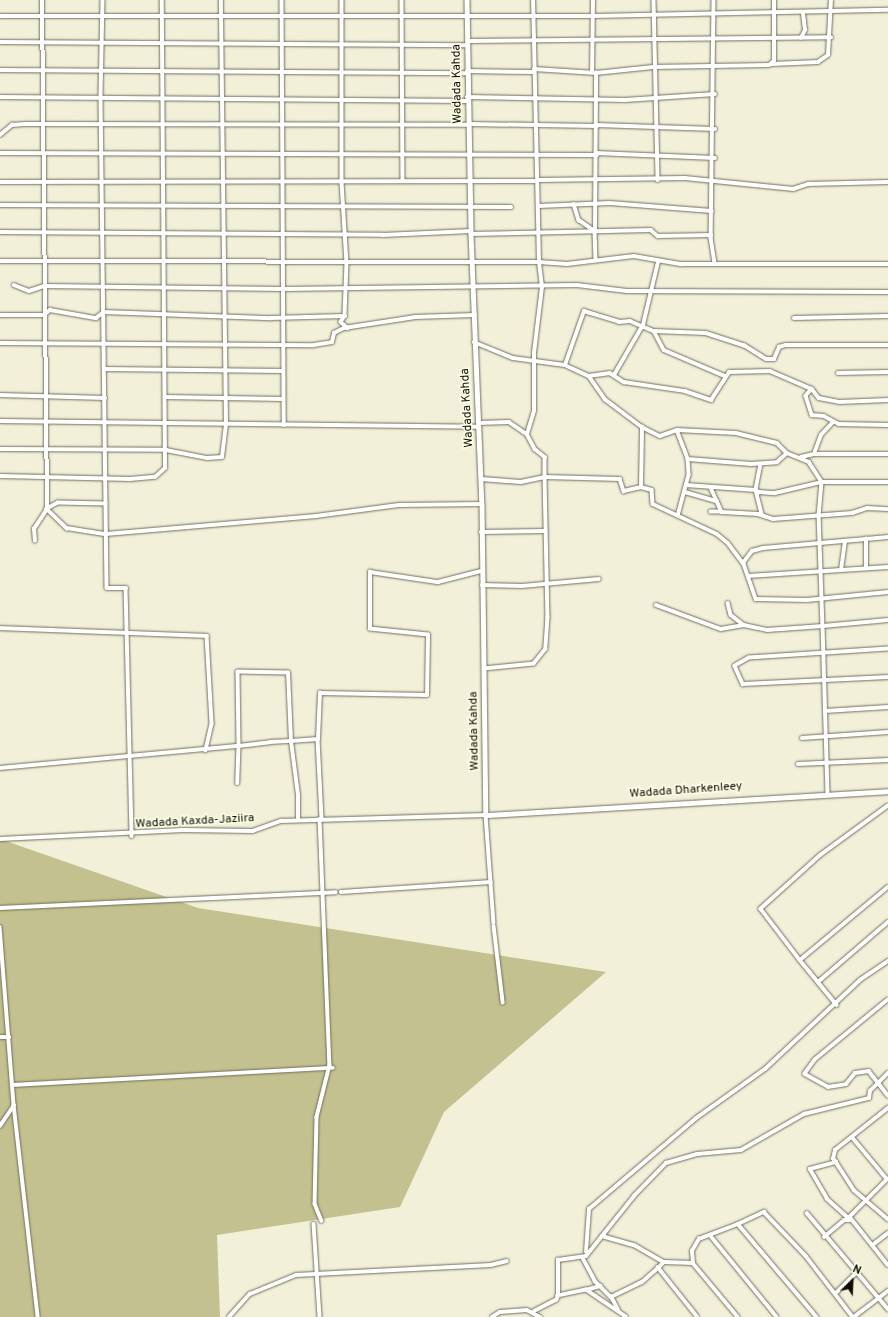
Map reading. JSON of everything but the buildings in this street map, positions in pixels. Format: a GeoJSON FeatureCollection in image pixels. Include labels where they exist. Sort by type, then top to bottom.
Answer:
{"type":"FeatureCollection","features":[{"type":"Feature","properties":{"kind":"main road","name":"Wadada Kahda"},"geometry":{"type":"LineString","coordinates":[[467,0],[467,99],[470,154],[470,232],[472,288],[475,315],[474,342],[482,504],[481,571],[486,815]]}},
{"type":"Feature","properties":{"kind":"main road","name":"Wadada Dharkenleey"},"geometry":{"type":"LineString","coordinates":[[486,815],[828,792],[888,791]]}},
{"type":"Feature","properties":{"kind":"street"},"geometry":{"type":"LineString","coordinates":[[42,0],[42,262],[44,286],[44,451],[47,479],[47,509],[67,528],[106,534],[316,516],[400,505],[482,504]]}},
{"type":"Feature","properties":{"kind":"street"},"geometry":{"type":"LineString","coordinates":[[103,0],[101,98],[103,125],[102,206],[107,588],[126,588],[132,836]]}},
{"type":"Feature","properties":{"kind":"street"},"geometry":{"type":"LineString","coordinates":[[0,476],[47,479],[159,475],[166,465],[166,397],[162,312],[164,287],[164,207],[162,152],[163,125],[161,98],[162,0]]}},
{"type":"Feature","properties":{"kind":"street"},"geometry":{"type":"LineString","coordinates":[[0,449],[44,451],[166,450],[207,458],[222,457],[226,424],[224,399],[225,343],[223,315],[225,235],[222,208],[222,125],[220,70],[221,0]]}},
{"type":"Feature","properties":{"kind":"street"},"geometry":{"type":"LineString","coordinates":[[282,0],[281,71],[284,98],[282,126],[284,424]]}},
{"type":"Feature","properties":{"kind":"street"},"geometry":{"type":"LineString","coordinates":[[342,0],[342,182],[347,262],[344,288],[344,316],[341,322],[348,328]]}},
{"type":"Feature","properties":{"kind":"street"},"geometry":{"type":"LineString","coordinates":[[402,0],[403,181]]}},
{"type":"Feature","properties":{"kind":"street"},"geometry":{"type":"LineString","coordinates":[[527,434],[534,411],[535,361],[542,287],[539,262],[539,206],[536,180],[538,154],[534,70],[533,0]]}},
{"type":"Feature","properties":{"kind":"street"},"geometry":{"type":"LineString","coordinates":[[592,0],[594,16],[594,72],[597,125],[597,203],[595,232],[596,260]]}},
{"type":"Feature","properties":{"kind":"street"},"geometry":{"type":"LineString","coordinates":[[654,0],[654,127],[658,180]]}},
{"type":"Feature","properties":{"kind":"street"},"geometry":{"type":"LineString","coordinates":[[714,0],[713,38],[715,158],[711,235],[715,262]]}},
{"type":"Feature","properties":{"kind":"street"},"geometry":{"type":"LineString","coordinates":[[772,64],[774,40],[774,0]]}},
{"type":"Feature","properties":{"kind":"street"},"geometry":{"type":"LineString","coordinates":[[0,70],[467,72],[534,70],[594,72],[653,67],[818,62],[828,55],[831,37],[831,0]]}},
{"type":"Feature","properties":{"kind":"street"},"geometry":{"type":"LineString","coordinates":[[0,16],[594,16],[774,12],[831,13],[888,10]]}},
{"type":"Feature","properties":{"kind":"street"},"geometry":{"type":"LineString","coordinates":[[800,38],[805,30],[803,13]]}},
{"type":"Feature","properties":{"kind":"street"},"geometry":{"type":"LineString","coordinates":[[0,42],[403,45],[713,38],[774,40],[831,37]]}},
{"type":"Feature","properties":{"kind":"street"},"geometry":{"type":"LineString","coordinates":[[0,97],[654,100],[715,94]]}},
{"type":"Feature","properties":{"kind":"street"},"geometry":{"type":"LineString","coordinates":[[0,135],[12,125],[42,124],[282,126],[342,123],[403,123],[597,125],[715,129]]}},
{"type":"Feature","properties":{"kind":"street"},"geometry":{"type":"LineString","coordinates":[[0,153],[222,151],[282,154],[656,153],[715,158]]}},
{"type":"Feature","properties":{"kind":"street"},"geometry":{"type":"LineString","coordinates":[[0,182],[43,179],[282,180],[342,182],[403,181],[470,183],[500,179],[658,180],[685,178],[793,189],[808,184],[888,182]]}},
{"type":"Feature","properties":{"kind":"street"},"geometry":{"type":"LineString","coordinates":[[539,206],[597,203],[712,211]]}},
{"type":"Feature","properties":{"kind":"street"},"geometry":{"type":"LineString","coordinates":[[574,204],[579,220],[595,232]]}},
{"type":"Feature","properties":{"kind":"street"},"geometry":{"type":"LineString","coordinates":[[0,205],[43,207],[102,206],[283,209],[344,209],[433,206],[470,210],[510,207]]}},
{"type":"Feature","properties":{"kind":"street"},"geometry":{"type":"LineString","coordinates":[[0,232],[225,235],[282,232],[539,233],[651,230],[658,236],[711,235]]}},
{"type":"Feature","properties":{"kind":"street"},"geometry":{"type":"LineString","coordinates":[[0,261],[42,262],[164,260],[284,262],[539,262],[596,260],[634,256],[658,262],[888,264]]}},
{"type":"Feature","properties":{"kind":"street"},"geometry":{"type":"LineString","coordinates":[[614,375],[643,325],[650,290],[658,262]]}},
{"type":"Feature","properties":{"kind":"street"},"geometry":{"type":"LineString","coordinates":[[14,285],[30,291],[44,286],[284,289],[472,288],[577,285],[627,292],[650,290],[888,292]]}},
{"type":"Feature","properties":{"kind":"street"},"geometry":{"type":"LineString","coordinates":[[0,315],[44,315],[50,310],[96,318],[104,312],[162,312],[284,317],[344,316]]}},
{"type":"Feature","properties":{"kind":"street"},"geometry":{"type":"LineString","coordinates":[[565,365],[584,311],[643,325],[654,330],[706,333],[744,345],[766,359],[774,359],[779,347],[786,344],[888,345]]}},
{"type":"Feature","properties":{"kind":"street"},"geometry":{"type":"LineString","coordinates":[[0,343],[44,341],[324,344],[332,342],[337,329],[415,317],[475,315]]}},
{"type":"Feature","properties":{"kind":"street"},"geometry":{"type":"LineString","coordinates":[[794,318],[888,316]]}},
{"type":"Feature","properties":{"kind":"street"},"geometry":{"type":"LineString","coordinates":[[654,330],[664,350],[725,376]]}},
{"type":"Feature","properties":{"kind":"street"},"geometry":{"type":"LineString","coordinates":[[474,342],[513,358],[565,365],[589,376],[614,375],[624,382],[685,391],[711,400],[725,376],[734,370],[770,371],[812,389],[819,398],[834,401],[888,400]]}},
{"type":"Feature","properties":{"kind":"street"},"geometry":{"type":"LineString","coordinates":[[104,369],[225,369],[283,371]]}},
{"type":"Feature","properties":{"kind":"street"},"geometry":{"type":"LineString","coordinates":[[838,372],[888,372]]}},
{"type":"Feature","properties":{"kind":"street"},"geometry":{"type":"LineString","coordinates":[[589,376],[606,400],[642,427],[660,436],[677,430],[736,433],[765,438],[777,443],[788,453],[802,457],[814,454],[888,454]]}},
{"type":"Feature","properties":{"kind":"street"},"geometry":{"type":"LineString","coordinates":[[812,389],[806,396],[810,410],[833,422],[888,425]]}},
{"type":"Feature","properties":{"kind":"street"},"geometry":{"type":"LineString","coordinates":[[0,395],[44,395],[105,398]]}},
{"type":"Feature","properties":{"kind":"street"},"geometry":{"type":"LineString","coordinates":[[166,397],[283,399]]}},
{"type":"Feature","properties":{"kind":"street"},"geometry":{"type":"LineString","coordinates":[[0,421],[44,423],[105,422],[479,425],[509,422],[527,434],[536,449],[545,457],[544,531],[546,649],[534,664],[484,669]]}},
{"type":"Feature","properties":{"kind":"street"},"geometry":{"type":"LineString","coordinates":[[814,454],[821,435],[833,422]]}},
{"type":"Feature","properties":{"kind":"street"},"geometry":{"type":"LineString","coordinates":[[641,487],[642,427]]}},
{"type":"Feature","properties":{"kind":"street"},"geometry":{"type":"LineString","coordinates":[[677,430],[688,459],[685,492],[678,516]]}},
{"type":"Feature","properties":{"kind":"street"},"geometry":{"type":"LineString","coordinates":[[688,459],[761,464],[777,462],[788,453]]}},
{"type":"Feature","properties":{"kind":"street"},"geometry":{"type":"LineString","coordinates":[[802,457],[822,482],[819,514],[820,572],[823,626],[825,765],[828,792]]}},
{"type":"Feature","properties":{"kind":"street"},"geometry":{"type":"LineString","coordinates":[[761,464],[762,474],[756,490],[762,514]]}},
{"type":"Feature","properties":{"kind":"street"},"geometry":{"type":"LineString","coordinates":[[481,479],[520,482],[545,477],[620,480],[624,491],[641,487],[652,490],[653,504],[717,534],[743,563],[756,599],[821,597],[888,592]]}},
{"type":"Feature","properties":{"kind":"street"},"geometry":{"type":"LineString","coordinates":[[686,485],[775,492],[822,482],[888,482]]}},
{"type":"Feature","properties":{"kind":"street"},"geometry":{"type":"LineString","coordinates":[[711,488],[722,512]]}},
{"type":"Feature","properties":{"kind":"street"},"geometry":{"type":"LineString","coordinates":[[685,492],[717,501]]}},
{"type":"Feature","properties":{"kind":"street"},"geometry":{"type":"LineString","coordinates":[[35,541],[34,529],[47,509],[58,503],[106,504]]}},
{"type":"Feature","properties":{"kind":"street"},"geometry":{"type":"LineString","coordinates":[[711,512],[762,514],[773,519],[819,514],[852,513],[867,508],[888,509]]}},
{"type":"Feature","properties":{"kind":"street"},"geometry":{"type":"LineString","coordinates":[[481,532],[544,531]]}},
{"type":"Feature","properties":{"kind":"street"},"geometry":{"type":"LineString","coordinates":[[743,563],[752,551],[763,548],[845,542],[888,537]]}},
{"type":"Feature","properties":{"kind":"street"},"geometry":{"type":"LineString","coordinates":[[866,539],[866,568]]}},
{"type":"Feature","properties":{"kind":"street"},"geometry":{"type":"LineString","coordinates":[[841,570],[845,542]]}},
{"type":"Feature","properties":{"kind":"street"},"geometry":{"type":"LineString","coordinates":[[748,576],[888,567]]}},
{"type":"Feature","properties":{"kind":"street"},"geometry":{"type":"LineString","coordinates":[[322,1221],[315,1204],[318,1187],[314,1171],[317,1117],[327,1069],[330,1065],[321,891],[321,819],[318,739],[320,693],[427,695],[428,635],[370,629],[370,572],[438,582],[481,571]]}},
{"type":"Feature","properties":{"kind":"street"},"geometry":{"type":"LineString","coordinates":[[482,585],[546,584],[599,579]]}},
{"type":"Feature","properties":{"kind":"street"},"geometry":{"type":"LineString","coordinates":[[728,603],[731,615],[744,625]]}},
{"type":"Feature","properties":{"kind":"street"},"geometry":{"type":"LineString","coordinates":[[656,605],[721,629],[744,625],[767,630],[888,620]]}},
{"type":"Feature","properties":{"kind":"street"},"geometry":{"type":"LineString","coordinates":[[0,628],[207,636],[212,724],[206,750]]}},
{"type":"Feature","properties":{"kind":"street"},"geometry":{"type":"LineString","coordinates":[[888,649],[749,658],[735,666],[743,684],[823,682],[888,677]]}},
{"type":"Feature","properties":{"kind":"street"},"geometry":{"type":"LineString","coordinates":[[238,783],[238,672],[288,673],[291,741],[298,820]]}},
{"type":"Feature","properties":{"kind":"street"},"geometry":{"type":"LineString","coordinates":[[825,710],[888,707]]}},
{"type":"Feature","properties":{"kind":"street"},"geometry":{"type":"LineString","coordinates":[[802,738],[825,738],[888,732]]}},
{"type":"Feature","properties":{"kind":"street"},"geometry":{"type":"LineString","coordinates":[[0,768],[318,739]]}},
{"type":"Feature","properties":{"kind":"street"},"geometry":{"type":"LineString","coordinates":[[798,764],[825,765],[888,760]]}},
{"type":"Feature","properties":{"kind":"street"},"geometry":{"type":"LineString","coordinates":[[837,1005],[761,909],[821,855],[888,806]]}},
{"type":"Feature","properties":{"kind":"street"},"geometry":{"type":"LineString","coordinates":[[486,815],[494,924],[503,1002]]}},
{"type":"Feature","properties":{"kind":"street","name":"Wadada Kaxda-Jaziira"},"geometry":{"type":"LineString","coordinates":[[0,839],[132,836],[183,830],[253,831],[281,820],[486,815]]}},
{"type":"Feature","properties":{"kind":"street"},"geometry":{"type":"LineString","coordinates":[[342,892],[491,882]]}},
{"type":"Feature","properties":{"kind":"street"},"geometry":{"type":"LineString","coordinates":[[800,960],[888,887]]}},
{"type":"Feature","properties":{"kind":"street"},"geometry":{"type":"LineString","coordinates":[[0,908],[321,891],[336,892]]}},
{"type":"Feature","properties":{"kind":"street"},"geometry":{"type":"LineString","coordinates":[[818,982],[888,922]]}},
{"type":"Feature","properties":{"kind":"street"},"geometry":{"type":"LineString","coordinates":[[0,927],[14,1085],[14,1105],[38,1317]]}},
{"type":"Feature","properties":{"kind":"street"},"geometry":{"type":"LineString","coordinates":[[620,1312],[611,1297],[600,1286],[584,1258],[586,1252],[590,1209],[695,1119],[765,1069],[837,1005],[860,980],[888,961]]}},
{"type":"Feature","properties":{"kind":"street"},"geometry":{"type":"LineString","coordinates":[[888,1000],[814,1060],[805,1074],[822,1087],[846,1084],[861,1071],[873,1073],[888,1095]]}},
{"type":"Feature","properties":{"kind":"street"},"geometry":{"type":"LineString","coordinates":[[0,1037],[9,1037]]}},
{"type":"Feature","properties":{"kind":"street"},"geometry":{"type":"LineString","coordinates":[[14,1085],[333,1068]]}},
{"type":"Feature","properties":{"kind":"street"},"geometry":{"type":"LineString","coordinates":[[586,1252],[602,1236],[666,1163],[697,1154],[740,1150],[804,1114],[869,1098],[870,1091],[888,1073]]}},
{"type":"Feature","properties":{"kind":"street"},"geometry":{"type":"LineString","coordinates":[[0,1126],[14,1105]]}},
{"type":"Feature","properties":{"kind":"street"},"geometry":{"type":"LineString","coordinates":[[888,1108],[853,1138],[835,1150],[833,1159],[854,1190],[867,1198],[888,1219]]}},
{"type":"Feature","properties":{"kind":"street"},"geometry":{"type":"LineString","coordinates":[[850,1220],[851,1214],[887,1179],[853,1138]]}},
{"type":"Feature","properties":{"kind":"street"},"geometry":{"type":"LineString","coordinates":[[836,1162],[810,1169],[827,1199],[874,1244],[888,1265]]}},
{"type":"Feature","properties":{"kind":"street"},"geometry":{"type":"LineString","coordinates":[[738,1317],[693,1263],[692,1251],[699,1239],[711,1236],[764,1212],[785,1231],[853,1317],[888,1291]]}},
{"type":"Feature","properties":{"kind":"street"},"geometry":{"type":"LineString","coordinates":[[808,1214],[824,1237],[858,1272],[888,1309]]}},
{"type":"Feature","properties":{"kind":"street"},"geometry":{"type":"LineString","coordinates":[[824,1237],[844,1220],[850,1220]]}},
{"type":"Feature","properties":{"kind":"street"},"geometry":{"type":"LineString","coordinates":[[314,1224],[320,1317]]}},
{"type":"Feature","properties":{"kind":"street"},"geometry":{"type":"LineString","coordinates":[[738,1224],[817,1317]]}},
{"type":"Feature","properties":{"kind":"street"},"geometry":{"type":"LineString","coordinates":[[874,1244],[888,1233]]}},
{"type":"Feature","properties":{"kind":"street"},"geometry":{"type":"LineString","coordinates":[[602,1236],[636,1246],[664,1262],[693,1263]]}},
{"type":"Feature","properties":{"kind":"street"},"geometry":{"type":"LineString","coordinates":[[711,1236],[777,1317]]}},
{"type":"Feature","properties":{"kind":"street"},"geometry":{"type":"LineString","coordinates":[[492,1317],[500,1312],[534,1311],[556,1300],[558,1296],[558,1260],[584,1258]]}},
{"type":"Feature","properties":{"kind":"street"},"geometry":{"type":"LineString","coordinates":[[229,1317],[250,1294],[296,1275],[318,1272],[491,1265],[507,1261]]}},
{"type":"Feature","properties":{"kind":"street"},"geometry":{"type":"LineString","coordinates":[[611,1297],[642,1282],[664,1262]]}},
{"type":"Feature","properties":{"kind":"street"},"geometry":{"type":"LineString","coordinates":[[658,1268],[697,1317]]}},
{"type":"Feature","properties":{"kind":"street"},"geometry":{"type":"LineString","coordinates":[[835,1294],[858,1272]]}},
{"type":"Feature","properties":{"kind":"street"},"geometry":{"type":"LineString","coordinates":[[558,1296],[600,1286]]}},
{"type":"Feature","properties":{"kind":"street"},"geometry":{"type":"LineString","coordinates":[[586,1290],[626,1317]]}},
{"type":"Feature","properties":{"kind":"street"},"geometry":{"type":"LineString","coordinates":[[534,1311],[540,1317]]}},
{"type":"Feature","properties":{"kind":"shaded area"},"geometry":{"type":"Polygon","coordinates":[[[0,839],[198,908],[606,972],[444,1112],[400,1207],[217,1235],[220,1317],[0,1317],[0,839]]]}}]}
